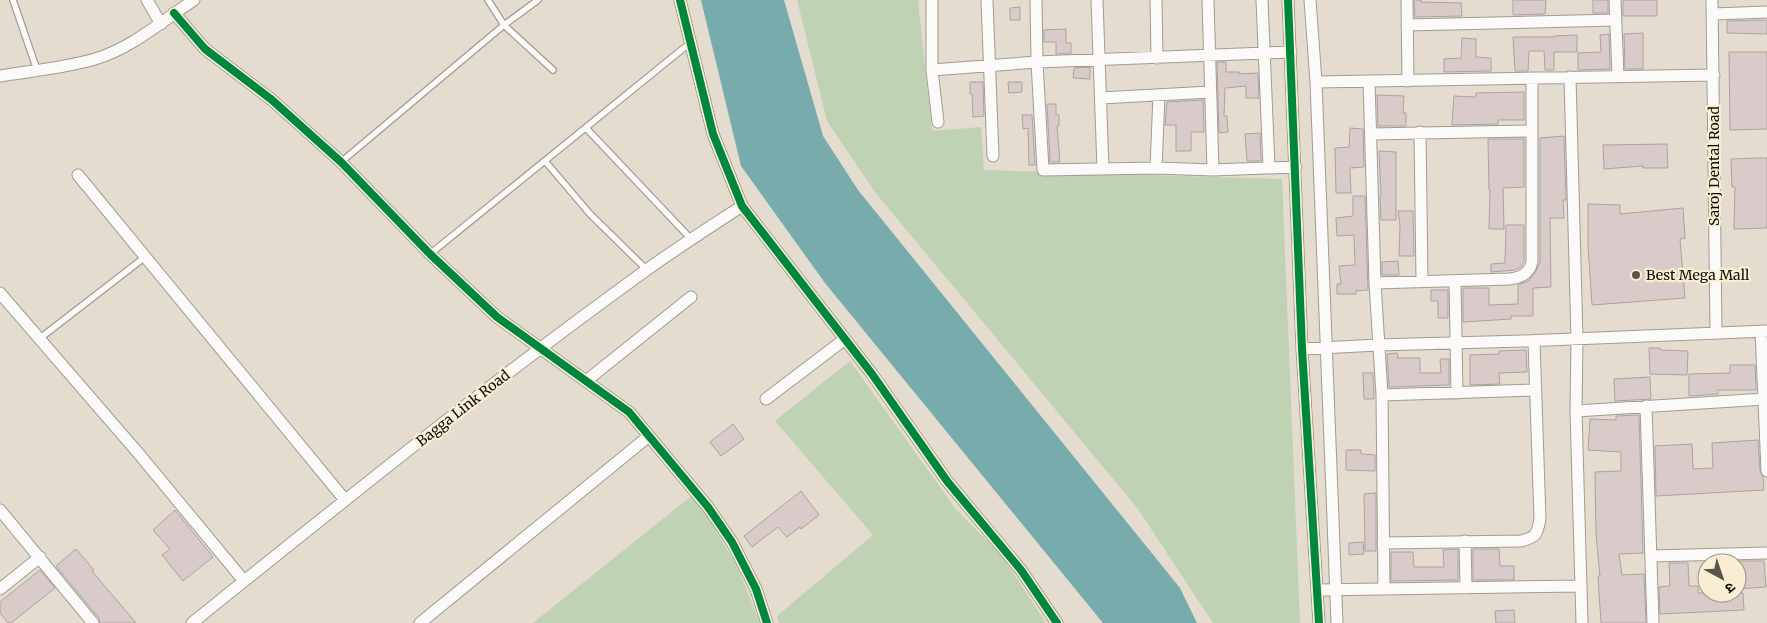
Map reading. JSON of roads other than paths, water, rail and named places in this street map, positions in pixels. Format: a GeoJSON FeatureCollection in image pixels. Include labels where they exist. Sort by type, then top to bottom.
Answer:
{"type":"FeatureCollection","features":[{"type":"Feature","properties":{"kind":"street"},"geometry":{"type":"LineString","coordinates":[[147,0],[161,24]]}},
{"type":"Feature","properties":{"kind":"street"},"geometry":{"type":"LineString","coordinates":[[0,76],[96,59],[135,41],[194,0]]}},
{"type":"Feature","properties":{"kind":"street"},"geometry":{"type":"LineString","coordinates":[[680,0],[713,134],[742,206],[872,374],[947,481],[1021,570],[1057,623]]}},
{"type":"Feature","properties":{"kind":"street"},"geometry":{"type":"LineString","coordinates":[[932,0],[932,70],[938,122]]}},
{"type":"Feature","properties":{"kind":"street"},"geometry":{"type":"LineString","coordinates":[[988,0],[993,156]]}},
{"type":"Feature","properties":{"kind":"street"},"geometry":{"type":"LineString","coordinates":[[1036,0],[1043,170],[1156,168],[1213,170],[1296,167]]}},
{"type":"Feature","properties":{"kind":"street"},"geometry":{"type":"LineString","coordinates":[[1097,0],[1103,169]]}},
{"type":"Feature","properties":{"kind":"street"},"geometry":{"type":"LineString","coordinates":[[1156,0],[1157,58]]}},
{"type":"Feature","properties":{"kind":"street"},"geometry":{"type":"LineString","coordinates":[[1208,0],[1213,170]]}},
{"type":"Feature","properties":{"kind":"street"},"geometry":{"type":"LineString","coordinates":[[1262,0],[1269,167]]}},
{"type":"Feature","properties":{"kind":"street"},"geometry":{"type":"LineString","coordinates":[[1288,0],[1292,52],[1302,349],[1319,623]]}},
{"type":"Feature","properties":{"kind":"street"},"geometry":{"type":"LineString","coordinates":[[1310,0],[1316,82],[1337,623]]}},
{"type":"Feature","properties":{"kind":"street"},"geometry":{"type":"LineString","coordinates":[[1406,0],[1408,81]]}},
{"type":"Feature","properties":{"kind":"street"},"geometry":{"type":"LineString","coordinates":[[1615,0],[1618,76]]}},
{"type":"Feature","properties":{"kind":"street","name":"Saroj Dental Road"},"geometry":{"type":"LineString","coordinates":[[1712,0],[1716,332]]}},
{"type":"Feature","properties":{"kind":"street"},"geometry":{"type":"LineString","coordinates":[[1713,14],[1767,12]]}},
{"type":"Feature","properties":{"kind":"street"},"geometry":{"type":"LineString","coordinates":[[174,13],[205,49],[272,100],[341,162],[430,254],[497,317],[629,412],[708,506],[732,542],[756,589],[767,623]]}},
{"type":"Feature","properties":{"kind":"street"},"geometry":{"type":"LineString","coordinates":[[1407,24],[1615,20]]}},
{"type":"Feature","properties":{"kind":"street"},"geometry":{"type":"LineString","coordinates":[[932,70],[990,64],[1292,52]]}},
{"type":"Feature","properties":{"kind":"street"},"geometry":{"type":"LineString","coordinates":[[1316,82],[1714,75]]}},
{"type":"Feature","properties":{"kind":"street"},"geometry":{"type":"LineString","coordinates":[[1570,77],[1582,623]]}},
{"type":"Feature","properties":{"kind":"street"},"geometry":{"type":"LineString","coordinates":[[1375,283],[1519,278],[1530,269],[1532,262],[1532,78]]}},
{"type":"Feature","properties":{"kind":"street"},"geometry":{"type":"LineString","coordinates":[[1370,81],[1375,283],[1382,395],[1384,589]]}},
{"type":"Feature","properties":{"kind":"street"},"geometry":{"type":"LineString","coordinates":[[1101,98],[1210,92]]}},
{"type":"Feature","properties":{"kind":"street"},"geometry":{"type":"LineString","coordinates":[[1156,168],[1159,95]]}},
{"type":"Feature","properties":{"kind":"street"},"geometry":{"type":"LineString","coordinates":[[1371,134],[1532,131]]}},
{"type":"Feature","properties":{"kind":"street"},"geometry":{"type":"LineString","coordinates":[[1420,132],[1422,281]]}},
{"type":"Feature","properties":{"kind":"street"},"geometry":{"type":"LineString","coordinates":[[78,176],[345,500]]}},
{"type":"Feature","properties":{"kind":"street","name":"Bagga Link Road"},"geometry":{"type":"LineString","coordinates":[[192,623],[345,500],[541,348],[647,270],[742,206]]}},
{"type":"Feature","properties":{"kind":"street"},"geometry":{"type":"LineString","coordinates":[[1455,281],[1456,393]]}},
{"type":"Feature","properties":{"kind":"street"},"geometry":{"type":"LineString","coordinates":[[1,296],[139,454],[244,581]]}},
{"type":"Feature","properties":{"kind":"street"},"geometry":{"type":"LineString","coordinates":[[586,381],[691,296]]}},
{"type":"Feature","properties":{"kind":"street"},"geometry":{"type":"LineString","coordinates":[[1302,349],[1764,331],[1767,470]]}},
{"type":"Feature","properties":{"kind":"street"},"geometry":{"type":"LineString","coordinates":[[766,399],[845,339]]}},
{"type":"Feature","properties":{"kind":"street"},"geometry":{"type":"LineString","coordinates":[[1383,543],[1521,540],[1531,538],[1537,534],[1540,519],[1534,341]]}},
{"type":"Feature","properties":{"kind":"street"},"geometry":{"type":"LineString","coordinates":[[1382,395],[1536,390]]}},
{"type":"Feature","properties":{"kind":"street"},"geometry":{"type":"LineString","coordinates":[[1576,411],[1764,400]]}},
{"type":"Feature","properties":{"kind":"street"},"geometry":{"type":"LineString","coordinates":[[1646,406],[1653,623]]}},
{"type":"Feature","properties":{"kind":"street"},"geometry":{"type":"LineString","coordinates":[[420,623],[649,436]]}},
{"type":"Feature","properties":{"kind":"street"},"geometry":{"type":"LineString","coordinates":[[0,510],[93,623]]}},
{"type":"Feature","properties":{"kind":"street"},"geometry":{"type":"LineString","coordinates":[[1465,541],[1466,588]]}},
{"type":"Feature","properties":{"kind":"street"},"geometry":{"type":"LineString","coordinates":[[1651,556],[1767,553]]}},
{"type":"Feature","properties":{"kind":"street"},"geometry":{"type":"LineString","coordinates":[[0,589],[40,557]]}},
{"type":"Feature","properties":{"kind":"street"},"geometry":{"type":"LineString","coordinates":[[1317,590],[1581,586]]}},
{"type":"Feature","properties":{"kind":"lane"},"geometry":{"type":"LineString","coordinates":[[13,0],[37,70]]}},
{"type":"Feature","properties":{"kind":"lane"},"geometry":{"type":"LineString","coordinates":[[488,0],[504,25],[553,70]]}},
{"type":"Feature","properties":{"kind":"lane"},"geometry":{"type":"LineString","coordinates":[[341,162],[504,25],[538,0]]}},
{"type":"Feature","properties":{"kind":"lane"},"geometry":{"type":"LineString","coordinates":[[430,254],[690,43]]}},
{"type":"Feature","properties":{"kind":"lane"},"geometry":{"type":"LineString","coordinates":[[586,128],[692,240]]}},
{"type":"Feature","properties":{"kind":"lane"},"geometry":{"type":"LineString","coordinates":[[545,162],[590,214],[647,270]]}},
{"type":"Feature","properties":{"kind":"lane"},"geometry":{"type":"LineString","coordinates":[[39,339],[144,256]]}},
{"type":"Feature","properties":{"kind":"water"},"geometry":{"type":"Polygon","coordinates":[[[701,0],[784,0],[823,136],[858,190],[1180,588],[1197,623],[1103,623],[825,283],[741,166],[701,0]]]}},
{"type":"Feature","properties":{"kind":"place","name":"Best Mega Mall"},"geometry":{"type":"Point","coordinates":[1636,275]}}]}
